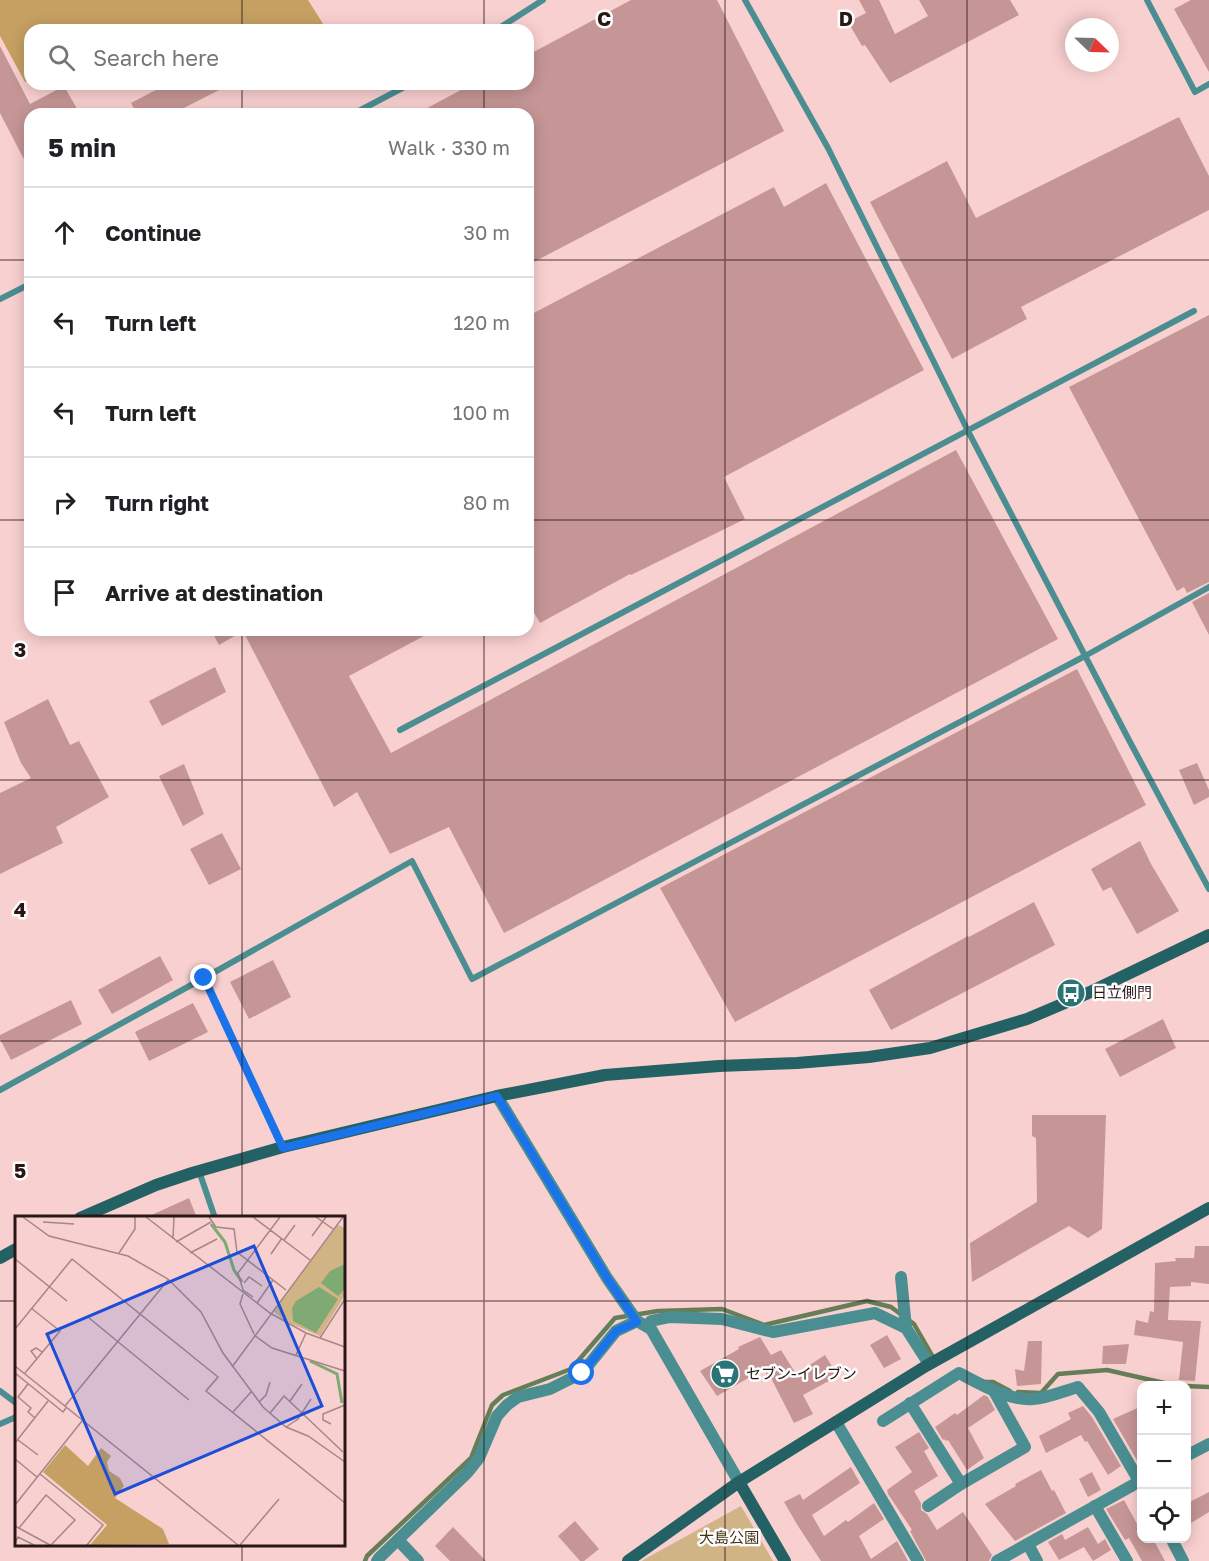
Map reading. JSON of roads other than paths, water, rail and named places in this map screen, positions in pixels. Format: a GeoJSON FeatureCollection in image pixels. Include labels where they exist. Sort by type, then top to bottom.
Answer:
{"type":"FeatureCollection","features":[{"type":"Feature","properties":{"kind":"street"},"geometry":{"type":"LineString","coordinates":[[98,1214],[156,1185],[199,1172],[283,1148],[497,1096],[605,1075],[719,1066],[797,1063],[869,1057],[930,1048],[1027,1020],[1209,935]]}},
{"type":"Feature","properties":{"kind":"street"},"geometry":{"type":"LineString","coordinates":[[497,1096],[607,1278],[640,1323],[651,1329],[785,1561]]}},
{"type":"Feature","properties":{"kind":"street"},"geometry":{"type":"LineString","coordinates":[[628,1561],[739,1482],[929,1364],[1209,1208]]}},
{"type":"Feature","properties":{"kind":"street"},"geometry":{"type":"LineString","coordinates":[[0,1258],[15,1250]]}},
{"type":"Feature","properties":{"kind":"street"},"geometry":{"type":"LineString","coordinates":[[901,1277],[906,1328],[929,1364]]}},
{"type":"Feature","properties":{"kind":"street"},"geometry":{"type":"LineString","coordinates":[[377,1561],[467,1473],[479,1458],[497,1416],[507,1405],[519,1397],[550,1389],[582,1373],[616,1331],[670,1317],[722,1319],[773,1332],[875,1313],[906,1328]]}},
{"type":"Feature","properties":{"kind":"street"},"geometry":{"type":"LineString","coordinates":[[883,1421],[959,1374],[994,1391],[1032,1400],[1078,1387],[1099,1412],[1137,1476]]}},
{"type":"Feature","properties":{"kind":"street"},"geometry":{"type":"LineString","coordinates":[[928,1506],[1025,1447],[994,1391]]}},
{"type":"Feature","properties":{"kind":"street"},"geometry":{"type":"LineString","coordinates":[[910,1403],[962,1484]]}},
{"type":"Feature","properties":{"kind":"street"},"geometry":{"type":"LineString","coordinates":[[836,1422],[918,1561]]}},
{"type":"Feature","properties":{"kind":"street"},"geometry":{"type":"LineString","coordinates":[[1191,1453],[1209,1444]]}},
{"type":"Feature","properties":{"kind":"street"},"geometry":{"type":"LineString","coordinates":[[997,1561],[1137,1485]]}},
{"type":"Feature","properties":{"kind":"street"},"geometry":{"type":"LineString","coordinates":[[1095,1506],[1128,1561]]}},
{"type":"Feature","properties":{"kind":"street"},"geometry":{"type":"LineString","coordinates":[[398,1540],[418,1561]]}},
{"type":"Feature","properties":{"kind":"street"},"geometry":{"type":"LineString","coordinates":[[1173,1543],[1184,1561]]}},
{"type":"Feature","properties":{"kind":"street"},"geometry":{"type":"LineString","coordinates":[[1028,1544],[1037,1561]]}},
{"type":"Feature","properties":{"kind":"lane"},"geometry":{"type":"LineString","coordinates":[[505,24],[543,0]]}},
{"type":"Feature","properties":{"kind":"lane"},"geometry":{"type":"LineString","coordinates":[[745,0],[828,148],[968,431],[1209,889]]}},
{"type":"Feature","properties":{"kind":"lane"},"geometry":{"type":"LineString","coordinates":[[1147,0],[1195,92],[1209,84]]}},
{"type":"Feature","properties":{"kind":"lane"},"geometry":{"type":"LineString","coordinates":[[364,108],[399,90]]}},
{"type":"Feature","properties":{"kind":"lane"},"geometry":{"type":"LineString","coordinates":[[0,299],[24,287]]}},
{"type":"Feature","properties":{"kind":"lane"},"geometry":{"type":"LineString","coordinates":[[400,730],[1194,311]]}},
{"type":"Feature","properties":{"kind":"lane"},"geometry":{"type":"LineString","coordinates":[[0,1090],[412,861],[472,979],[1085,656],[1209,587]]}},
{"type":"Feature","properties":{"kind":"lane"},"geometry":{"type":"LineString","coordinates":[[204,978],[283,1148]]}},
{"type":"Feature","properties":{"kind":"lane"},"geometry":{"type":"LineString","coordinates":[[199,1172],[213,1216]]}},
{"type":"Feature","properties":{"kind":"lane"},"geometry":{"type":"LineString","coordinates":[[0,1391],[15,1402]]}},
{"type":"Feature","properties":{"kind":"lane"},"geometry":{"type":"LineString","coordinates":[[0,1424],[15,1417]]}},
{"type":"Feature","properties":{"kind":"waterway"},"geometry":{"type":"LineString","coordinates":[[365,1561],[367,1556],[471,1458],[492,1405],[503,1395],[571,1369],[615,1318],[658,1311],[722,1309],[764,1325],[867,1301],[891,1307],[914,1324],[933,1357]]}},
{"type":"Feature","properties":{"kind":"waterway"},"geometry":{"type":"LineString","coordinates":[[1018,1392],[1041,1393],[1058,1374],[1107,1370],[1155,1381]]}},
{"type":"Feature","properties":{"kind":"waterway"},"geometry":{"type":"LineString","coordinates":[[985,1382],[993,1382],[1010,1391]]}},
{"type":"Feature","properties":{"kind":"waterway"},"geometry":{"type":"LineString","coordinates":[[1191,1386],[1209,1387]]}},
{"type":"Feature","properties":{"kind":"place","name":"日立側門"},"geometry":{"type":"Point","coordinates":[1071,993]}},
{"type":"Feature","properties":{"kind":"place","name":"セブン-イレブン"},"geometry":{"type":"Point","coordinates":[725,1374]}},
{"type":"Feature","properties":{"kind":"park label","name":"大島公園"},"geometry":{"type":"Point","coordinates":[729,1538]}}]}
